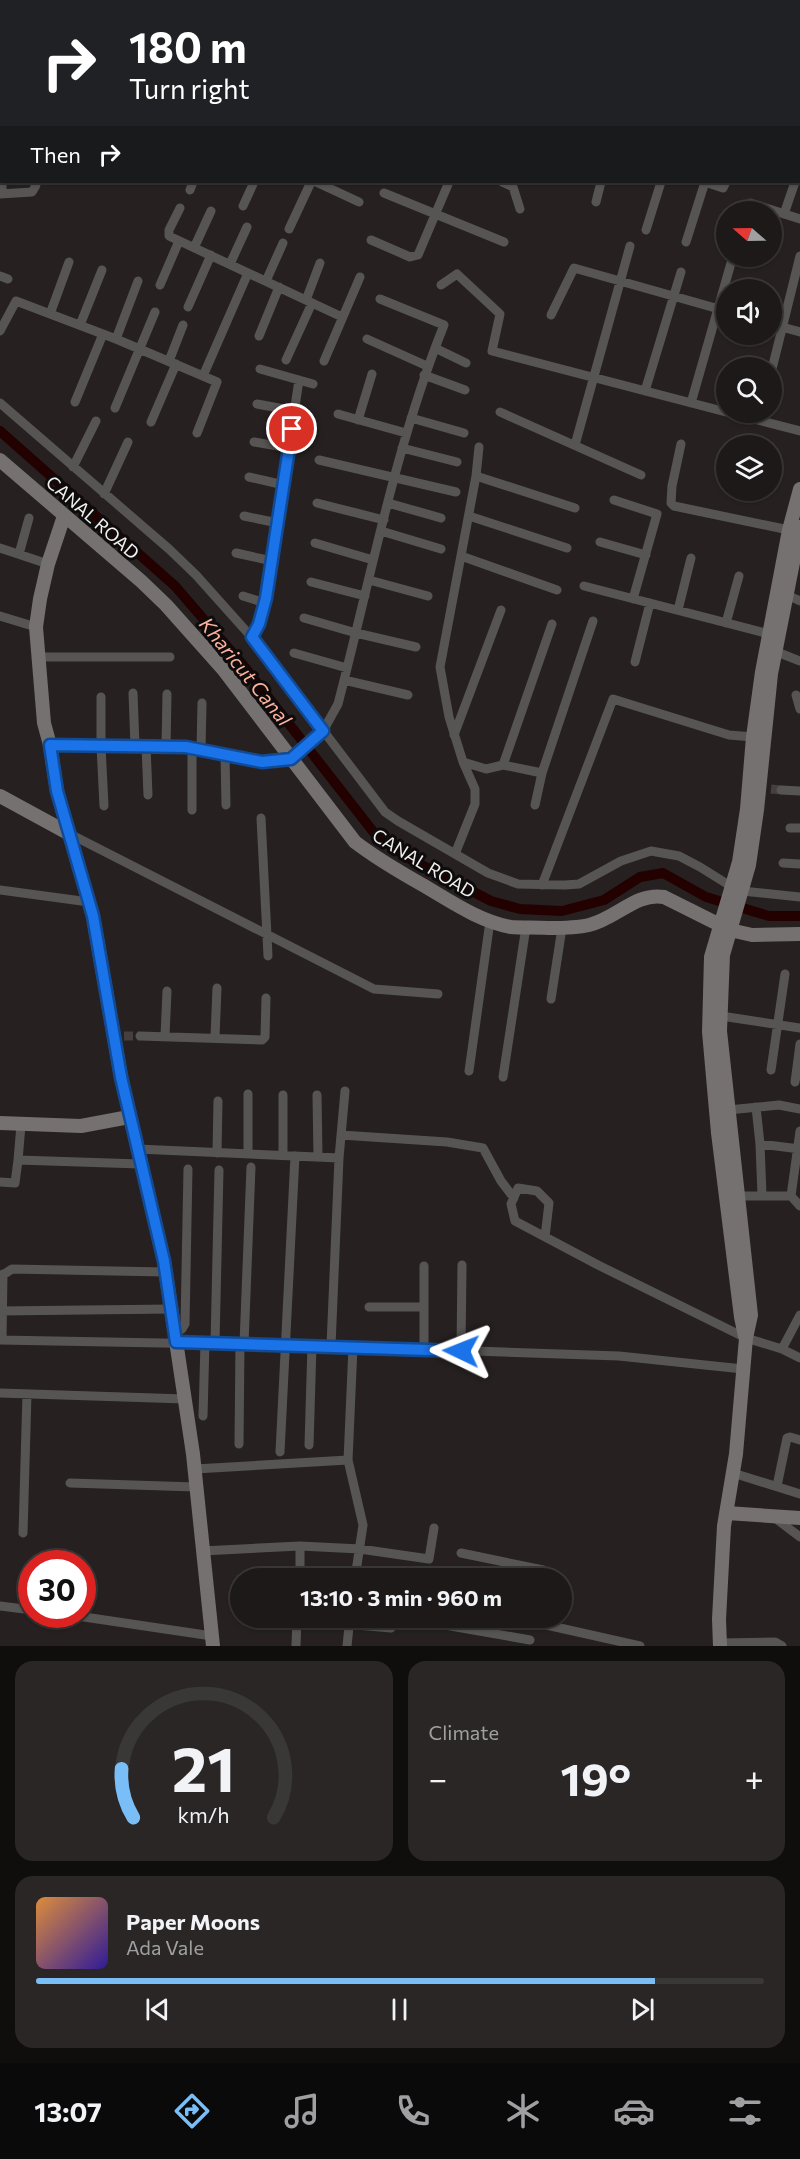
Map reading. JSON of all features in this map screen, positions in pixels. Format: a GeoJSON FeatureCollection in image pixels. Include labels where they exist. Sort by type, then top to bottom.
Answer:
{"type":"FeatureCollection","features":[{"type":"Feature","properties":{"kind":"street"},"geometry":{"type":"LineString","coordinates":[[1,194],[32,192],[36,183]]}},
{"type":"Feature","properties":{"kind":"street"},"geometry":{"type":"LineString","coordinates":[[243,206],[254,183]]}},
{"type":"Feature","properties":{"kind":"street"},"geometry":{"type":"LineString","coordinates":[[289,229],[311,183]]}},
{"type":"Feature","properties":{"kind":"street"},"geometry":{"type":"LineString","coordinates":[[318,183],[359,202]]}},
{"type":"Feature","properties":{"kind":"street"},"geometry":{"type":"LineString","coordinates":[[371,240],[410,257],[418,255],[449,183]]}},
{"type":"Feature","properties":{"kind":"street"},"geometry":{"type":"LineString","coordinates":[[504,183],[513,187],[520,209]]}},
{"type":"Feature","properties":{"kind":"street"},"geometry":{"type":"LineString","coordinates":[[596,202],[601,183]]}},
{"type":"Feature","properties":{"kind":"street"},"geometry":{"type":"LineString","coordinates":[[646,230],[661,183]]}},
{"type":"Feature","properties":{"kind":"street"},"geometry":{"type":"LineString","coordinates":[[686,242],[705,183],[723,188],[726,183]]}},
{"type":"Feature","properties":{"kind":"street"},"geometry":{"type":"LineString","coordinates":[[795,183],[784,214],[800,219]]}},
{"type":"Feature","properties":{"kind":"street"},"geometry":{"type":"LineString","coordinates":[[384,193],[504,242]]}},
{"type":"Feature","properties":{"kind":"street"},"geometry":{"type":"LineString","coordinates":[[180,208],[169,230],[169,236],[342,317]]}},
{"type":"Feature","properties":{"kind":"street"},"geometry":{"type":"LineString","coordinates":[[194,248],[211,211]]}},
{"type":"Feature","properties":{"kind":"street"},"geometry":{"type":"LineString","coordinates":[[230,264],[247,227]]}},
{"type":"Feature","properties":{"kind":"street"},"geometry":{"type":"LineString","coordinates":[[160,285],[179,241]]}},
{"type":"Feature","properties":{"kind":"street"},"geometry":{"type":"LineString","coordinates":[[266,281],[283,243]]}},
{"type":"Feature","properties":{"kind":"street"},"geometry":{"type":"LineString","coordinates":[[575,446],[630,246]]}},
{"type":"Feature","properties":{"kind":"street"},"geometry":{"type":"LineString","coordinates":[[188,307],[211,255]]}},
{"type":"Feature","properties":{"kind":"street"},"geometry":{"type":"LineString","coordinates":[[800,256],[782,327],[800,332]]}},
{"type":"Feature","properties":{"kind":"street"},"geometry":{"type":"LineString","coordinates":[[50,314],[69,262]]}},
{"type":"Feature","properties":{"kind":"street"},"geometry":{"type":"LineString","coordinates":[[286,360],[309,301],[320,263]]}},
{"type":"Feature","properties":{"kind":"street"},"geometry":{"type":"LineString","coordinates":[[551,315],[574,268],[716,308]]}},
{"type":"Feature","properties":{"kind":"street"},"geometry":{"type":"LineString","coordinates":[[80,325],[102,270]]}},
{"type":"Feature","properties":{"kind":"street"},"geometry":{"type":"LineString","coordinates":[[645,391],[681,272]]}},
{"type":"Feature","properties":{"kind":"street"},"geometry":{"type":"LineString","coordinates":[[203,376],[248,273]]}},
{"type":"Feature","properties":{"kind":"street"},"geometry":{"type":"LineString","coordinates":[[441,285],[457,274],[500,314],[492,351],[716,409]]}},
{"type":"Feature","properties":{"kind":"street"},"geometry":{"type":"LineString","coordinates":[[324,362],[360,277]]}},
{"type":"Feature","properties":{"kind":"street"},"geometry":{"type":"LineString","coordinates":[[116,339],[138,281]]}},
{"type":"Feature","properties":{"kind":"street"},"geometry":{"type":"LineString","coordinates":[[259,336],[279,287]]}},
{"type":"Feature","properties":{"kind":"street"},"geometry":{"type":"LineString","coordinates":[[50,745],[196,749],[262,762],[293,757],[323,731],[338,704],[393,479],[426,370],[444,325],[380,299]]}},
{"type":"Feature","properties":{"kind":"street"},"geometry":{"type":"LineString","coordinates":[[0,331],[16,301],[116,339],[217,382],[197,433]]}},
{"type":"Feature","properties":{"kind":"street"},"geometry":{"type":"LineString","coordinates":[[115,408],[155,312]]}},
{"type":"Feature","properties":{"kind":"street"},"geometry":{"type":"LineString","coordinates":[[151,422],[183,325]]}},
{"type":"Feature","properties":{"kind":"street"},"geometry":{"type":"LineString","coordinates":[[691,403],[716,328]]}},
{"type":"Feature","properties":{"kind":"street"},"geometry":{"type":"LineString","coordinates":[[75,402],[103,334]]}},
{"type":"Feature","properties":{"kind":"street"},"geometry":{"type":"LineString","coordinates":[[367,339],[465,390]]}},
{"type":"Feature","properties":{"kind":"street"},"geometry":{"type":"LineString","coordinates":[[435,348],[466,363]]}},
{"type":"Feature","properties":{"kind":"street"},"geometry":{"type":"LineString","coordinates":[[260,369],[313,384]]}},
{"type":"Feature","properties":{"kind":"street"},"geometry":{"type":"LineString","coordinates":[[358,420],[372,374]]}},
{"type":"Feature","properties":{"kind":"street"},"geometry":{"type":"LineString","coordinates":[[252,637],[259,624],[265,603],[299,380]]}},
{"type":"Feature","properties":{"kind":"street"},"geometry":{"type":"LineString","coordinates":[[0,403],[190,569],[252,637],[385,812],[398,821],[488,873],[518,884],[579,884],[621,861],[651,851],[679,856],[738,890],[800,897]]}},
{"type":"Feature","properties":{"kind":"street"},"geometry":{"type":"LineString","coordinates":[[257,404],[295,411]]}},
{"type":"Feature","properties":{"kind":"street"},"geometry":{"type":"LineString","coordinates":[[500,412],[641,474]]}},
{"type":"Feature","properties":{"kind":"street"},"geometry":{"type":"LineString","coordinates":[[338,414],[406,433]]}},
{"type":"Feature","properties":{"kind":"street"},"geometry":{"type":"LineString","coordinates":[[411,418],[464,433]]}},
{"type":"Feature","properties":{"kind":"street"},"geometry":{"type":"LineString","coordinates":[[73,467],[96,421]]}},
{"type":"Feature","properties":{"kind":"street"},"geometry":{"type":"LineString","coordinates":[[777,423],[800,431]]}},
{"type":"Feature","properties":{"kind":"street"},"geometry":{"type":"LineString","coordinates":[[104,494],[128,442]]}},
{"type":"Feature","properties":{"kind":"street"},"geometry":{"type":"LineString","coordinates":[[254,442],[289,448]]}},
{"type":"Feature","properties":{"kind":"street"},"geometry":{"type":"LineString","coordinates":[[681,444],[672,486],[671,503],[674,506],[795,528]]}},
{"type":"Feature","properties":{"kind":"street"},"geometry":{"type":"LineString","coordinates":[[455,854],[475,804],[476,789],[463,762],[448,717],[440,667],[469,516],[479,447]]}},
{"type":"Feature","properties":{"kind":"street"},"geometry":{"type":"LineString","coordinates":[[402,448],[457,462]]}},
{"type":"Feature","properties":{"kind":"street","name":"CANAL ROAD"},"geometry":{"type":"LineString","coordinates":[[0,460],[166,605],[223,669],[293,757],[355,842],[374,857],[469,912],[512,927],[562,928],[589,925],[603,921],[639,900],[653,895],[664,897],[753,935],[800,934]]}},
{"type":"Feature","properties":{"kind":"street"},"geometry":{"type":"LineString","coordinates":[[320,460],[456,492]]}},
{"type":"Feature","properties":{"kind":"street"},"geometry":{"type":"LineString","coordinates":[[476,476],[575,508]]}},
{"type":"Feature","properties":{"kind":"street"},"geometry":{"type":"LineString","coordinates":[[249,477],[284,485]]}},
{"type":"Feature","properties":{"kind":"street"},"geometry":{"type":"LineString","coordinates":[[738,890],[753,737],[795,528],[800,489]]}},
{"type":"Feature","properties":{"kind":"street"},"geometry":{"type":"LineString","coordinates":[[614,500],[657,514],[633,599]]}},
{"type":"Feature","properties":{"kind":"street"},"geometry":{"type":"LineString","coordinates":[[317,503],[384,520]]}},
{"type":"Feature","properties":{"kind":"street"},"geometry":{"type":"LineString","coordinates":[[387,503],[441,518]]}},
{"type":"Feature","properties":{"kind":"street"},"geometry":{"type":"LineString","coordinates":[[64,516],[48,564],[36,627],[44,723],[57,791],[93,916],[119,1036],[129,1117],[165,1272],[195,1469],[212,1641],[96,1620]]}},
{"type":"Feature","properties":{"kind":"street"},"geometry":{"type":"LineString","coordinates":[[244,516],[278,523]]}},
{"type":"Feature","properties":{"kind":"street"},"geometry":{"type":"LineString","coordinates":[[469,516],[567,548]]}},
{"type":"Feature","properties":{"kind":"street"},"geometry":{"type":"LineString","coordinates":[[18,554],[29,518]]}},
{"type":"Feature","properties":{"kind":"street"},"geometry":{"type":"LineString","coordinates":[[773,635],[787,595],[798,544],[795,528]]}},
{"type":"Feature","properties":{"kind":"street"},"geometry":{"type":"LineString","coordinates":[[381,531],[441,549]]}},
{"type":"Feature","properties":{"kind":"street"},"geometry":{"type":"LineString","coordinates":[[315,543],[373,560]]}},
{"type":"Feature","properties":{"kind":"street"},"geometry":{"type":"LineString","coordinates":[[600,543],[646,555]]}},
{"type":"Feature","properties":{"kind":"street"},"geometry":{"type":"LineString","coordinates":[[0,548],[48,564]]}},
{"type":"Feature","properties":{"kind":"street"},"geometry":{"type":"LineString","coordinates":[[236,553],[272,561]]}},
{"type":"Feature","properties":{"kind":"street"},"geometry":{"type":"LineString","coordinates":[[461,556],[557,590]]}},
{"type":"Feature","properties":{"kind":"street"},"geometry":{"type":"LineString","coordinates":[[678,610],[691,558]]}},
{"type":"Feature","properties":{"kind":"street"},"geometry":{"type":"LineString","coordinates":[[726,623],[738,576]]}},
{"type":"Feature","properties":{"kind":"street"},"geometry":{"type":"LineString","coordinates":[[369,580],[428,596]]}},
{"type":"Feature","properties":{"kind":"street"},"geometry":{"type":"LineString","coordinates":[[311,582],[365,596]]}},
{"type":"Feature","properties":{"kind":"street"},"geometry":{"type":"LineString","coordinates":[[584,586],[773,635]]}},
{"type":"Feature","properties":{"kind":"street"},"geometry":{"type":"LineString","coordinates":[[787,595],[800,601]]}},
{"type":"Feature","properties":{"kind":"street"},"geometry":{"type":"LineString","coordinates":[[243,596],[265,603]]}},
{"type":"Feature","properties":{"kind":"street"},"geometry":{"type":"LineString","coordinates":[[635,662],[650,603]]}},
{"type":"Feature","properties":{"kind":"street"},"geometry":{"type":"LineString","coordinates":[[454,735],[501,610]]}},
{"type":"Feature","properties":{"kind":"street"},"geometry":{"type":"LineString","coordinates":[[0,616],[36,627]]}},
{"type":"Feature","properties":{"kind":"street"},"geometry":{"type":"LineString","coordinates":[[303,618],[416,647]]}},
{"type":"Feature","properties":{"kind":"street"},"geometry":{"type":"LineString","coordinates":[[535,805],[542,773],[593,621]]}},
{"type":"Feature","properties":{"kind":"street"},"geometry":{"type":"LineString","coordinates":[[503,765],[552,624]]}},
{"type":"Feature","properties":{"kind":"street"},"geometry":{"type":"LineString","coordinates":[[771,650],[800,661]]}},
{"type":"Feature","properties":{"kind":"street"},"geometry":{"type":"LineString","coordinates":[[746,1338],[741,1317],[719,1144],[709,1032],[711,957],[749,865],[771,789],[771,650]]}},
{"type":"Feature","properties":{"kind":"street"},"geometry":{"type":"LineString","coordinates":[[294,653],[347,668]]}},
{"type":"Feature","properties":{"kind":"street"},"geometry":{"type":"LineString","coordinates":[[38,657],[170,657]]}},
{"type":"Feature","properties":{"kind":"street"},"geometry":{"type":"LineString","coordinates":[[344,680],[408,695]]}},
{"type":"Feature","properties":{"kind":"street"},"geometry":{"type":"LineString","coordinates":[[134,693],[135,746]]}},
{"type":"Feature","properties":{"kind":"street"},"geometry":{"type":"LineString","coordinates":[[166,747],[167,694]]}},
{"type":"Feature","properties":{"kind":"street"},"geometry":{"type":"LineString","coordinates":[[796,696],[800,709]]}},
{"type":"Feature","properties":{"kind":"street"},"geometry":{"type":"LineString","coordinates":[[101,697],[104,806]]}},
{"type":"Feature","properties":{"kind":"street"},"geometry":{"type":"LineString","coordinates":[[542,885],[613,699],[729,735],[753,737]]}},
{"type":"Feature","properties":{"kind":"street"},"geometry":{"type":"LineString","coordinates":[[192,810],[202,703]]}},
{"type":"Feature","properties":{"kind":"street"},"geometry":{"type":"LineString","coordinates":[[146,746],[148,795]]}},
{"type":"Feature","properties":{"kind":"street"},"geometry":{"type":"LineString","coordinates":[[225,755],[226,805]]}},
{"type":"Feature","properties":{"kind":"street"},"geometry":{"type":"LineString","coordinates":[[463,762],[486,769],[503,765],[542,773]]}},
{"type":"Feature","properties":{"kind":"street"},"geometry":{"type":"LineString","coordinates":[[771,789],[800,791]]}},
{"type":"Feature","properties":{"kind":"street"},"geometry":{"type":"LineString","coordinates":[[0,796],[374,989],[438,993]]}},
{"type":"Feature","properties":{"kind":"street"},"geometry":{"type":"LineString","coordinates":[[261,818],[268,956]]}},
{"type":"Feature","properties":{"kind":"street"},"geometry":{"type":"LineString","coordinates":[[783,863],[800,864]]}},
{"type":"Feature","properties":{"kind":"street"},"geometry":{"type":"LineString","coordinates":[[0,890],[89,902]]}},
{"type":"Feature","properties":{"kind":"street"},"geometry":{"type":"LineString","coordinates":[[469,1071],[490,921]]}},
{"type":"Feature","properties":{"kind":"street"},"geometry":{"type":"LineString","coordinates":[[726,925],[720,1031],[751,1315],[746,1338],[733,1473],[724,1526],[719,1619],[720,1645],[776,1642],[782,1646]]}},
{"type":"Feature","properties":{"kind":"street"},"geometry":{"type":"LineString","coordinates":[[503,1077],[526,927]]}},
{"type":"Feature","properties":{"kind":"street"},"geometry":{"type":"LineString","coordinates":[[551,999],[562,928]]}},
{"type":"Feature","properties":{"kind":"street"},"geometry":{"type":"LineString","coordinates":[[771,1070],[785,974]]}},
{"type":"Feature","properties":{"kind":"street"},"geometry":{"type":"LineString","coordinates":[[215,1038],[217,988]]}},
{"type":"Feature","properties":{"kind":"street"},"geometry":{"type":"LineString","coordinates":[[165,1036],[166,991]]}},
{"type":"Feature","properties":{"kind":"street"},"geometry":{"type":"LineString","coordinates":[[140,1036],[262,1040],[265,1037],[266,998]]}},
{"type":"Feature","properties":{"kind":"street"},"geometry":{"type":"LineString","coordinates":[[721,1016],[800,1028]]}},
{"type":"Feature","properties":{"kind":"street"},"geometry":{"type":"LineString","coordinates":[[795,1082],[800,1044]]}},
{"type":"Feature","properties":{"kind":"street"},"geometry":{"type":"LineString","coordinates":[[331,1346],[339,1158],[345,1091]]}},
{"type":"Feature","properties":{"kind":"street"},"geometry":{"type":"LineString","coordinates":[[248,1094],[248,1154]]}},
{"type":"Feature","properties":{"kind":"street"},"geometry":{"type":"LineString","coordinates":[[283,1155],[284,1095]]}},
{"type":"Feature","properties":{"kind":"street"},"geometry":{"type":"LineString","coordinates":[[317,1095],[318,1157]]}},
{"type":"Feature","properties":{"kind":"street"},"geometry":{"type":"LineString","coordinates":[[218,1101],[218,1153]]}},
{"type":"Feature","properties":{"kind":"street"},"geometry":{"type":"LineString","coordinates":[[728,1110],[779,1105],[800,1109]]}},
{"type":"Feature","properties":{"kind":"street"},"geometry":{"type":"LineString","coordinates":[[756,1107],[762,1195]]}},
{"type":"Feature","properties":{"kind":"street"},"geometry":{"type":"LineString","coordinates":[[0,1123],[81,1126],[129,1117]]}},
{"type":"Feature","properties":{"kind":"street"},"geometry":{"type":"LineString","coordinates":[[0,1182],[15,1183],[21,1125]]}},
{"type":"Feature","properties":{"kind":"street"},"geometry":{"type":"LineString","coordinates":[[791,1196],[800,1131]]}},
{"type":"Feature","properties":{"kind":"street"},"geometry":{"type":"LineString","coordinates":[[341,1136],[447,1142],[483,1148],[501,1181],[514,1198]]}},
{"type":"Feature","properties":{"kind":"street"},"geometry":{"type":"LineString","coordinates":[[760,1144],[798,1149]]}},
{"type":"Feature","properties":{"kind":"street"},"geometry":{"type":"LineString","coordinates":[[137,1149],[339,1158]]}},
{"type":"Feature","properties":{"kind":"street"},"geometry":{"type":"LineString","coordinates":[[280,1452],[295,1156]]}},
{"type":"Feature","properties":{"kind":"street"},"geometry":{"type":"LineString","coordinates":[[18,1160],[140,1164]]}},
{"type":"Feature","properties":{"kind":"street"},"geometry":{"type":"LineString","coordinates":[[239,1444],[251,1167]]}},
{"type":"Feature","properties":{"kind":"street"},"geometry":{"type":"LineString","coordinates":[[175,1337],[185,1324],[188,1169]]}},
{"type":"Feature","properties":{"kind":"street"},"geometry":{"type":"LineString","coordinates":[[203,1416],[210,1343],[219,1170]]}},
{"type":"Feature","properties":{"kind":"street"},"geometry":{"type":"LineString","coordinates":[[545,1237],[549,1203],[537,1191],[518,1188],[511,1204],[515,1221],[545,1237],[746,1338],[782,1349],[800,1358]]}},
{"type":"Feature","properties":{"kind":"street"},"geometry":{"type":"LineString","coordinates":[[738,1196],[791,1196],[800,1206]]}},
{"type":"Feature","properties":{"kind":"street"},"geometry":{"type":"LineString","coordinates":[[461,1351],[462,1265]]}},
{"type":"Feature","properties":{"kind":"street"},"geometry":{"type":"LineString","coordinates":[[424,1266],[424,1350]]}},
{"type":"Feature","properties":{"kind":"street"},"geometry":{"type":"LineString","coordinates":[[165,1272],[12,1269],[2,1275],[1,1340],[175,1337],[210,1343],[619,1356],[743,1369]]}},
{"type":"Feature","properties":{"kind":"street"},"geometry":{"type":"LineString","coordinates":[[369,1307],[424,1307]]}},
{"type":"Feature","properties":{"kind":"street"},"geometry":{"type":"LineString","coordinates":[[1,1311],[171,1309]]}},
{"type":"Feature","properties":{"kind":"street"},"geometry":{"type":"LineString","coordinates":[[782,1349],[800,1315]]}},
{"type":"Feature","properties":{"kind":"street"},"geometry":{"type":"LineString","coordinates":[[309,1445],[312,1345]]}},
{"type":"Feature","properties":{"kind":"street"},"geometry":{"type":"LineString","coordinates":[[353,1347],[348,1460],[363,1525],[357,1568]]}},
{"type":"Feature","properties":{"kind":"street"},"geometry":{"type":"LineString","coordinates":[[0,1393],[185,1399]]}},
{"type":"Feature","properties":{"kind":"street"},"geometry":{"type":"LineString","coordinates":[[23,1533],[27,1394]]}},
{"type":"Feature","properties":{"kind":"street"},"geometry":{"type":"LineString","coordinates":[[777,1486],[787,1438],[800,1440]]}},
{"type":"Feature","properties":{"kind":"street"},"geometry":{"type":"LineString","coordinates":[[195,1469],[348,1460]]}},
{"type":"Feature","properties":{"kind":"street"},"geometry":{"type":"LineString","coordinates":[[733,1473],[800,1494]]}},
{"type":"Feature","properties":{"kind":"street"},"geometry":{"type":"LineString","coordinates":[[70,1483],[196,1487]]}},
{"type":"Feature","properties":{"kind":"street"},"geometry":{"type":"LineString","coordinates":[[727,1513],[770,1514],[800,1518]]}},
{"type":"Feature","properties":{"kind":"street"},"geometry":{"type":"LineString","coordinates":[[770,1514],[800,1537]]}},
{"type":"Feature","properties":{"kind":"street"},"geometry":{"type":"LineString","coordinates":[[202,1551],[300,1546],[360,1549],[429,1558],[434,1528]]}},
{"type":"Feature","properties":{"kind":"street"},"geometry":{"type":"LineString","coordinates":[[300,1546],[300,1568]]}},
{"type":"Feature","properties":{"kind":"street"},"geometry":{"type":"LineString","coordinates":[[461,1553],[533,1568]]}},
{"type":"Feature","properties":{"kind":"street"},"geometry":{"type":"LineString","coordinates":[[0,1606],[18,1608]]}},
{"type":"Feature","properties":{"kind":"street"},"geometry":{"type":"LineString","coordinates":[[296,1646],[297,1628]]}},
{"type":"Feature","properties":{"kind":"street"},"geometry":{"type":"LineString","coordinates":[[347,1646],[348,1628]]}},
{"type":"Feature","properties":{"kind":"street"},"geometry":{"type":"LineString","coordinates":[[459,1628],[529,1643],[532,1628]]}},
{"type":"Feature","properties":{"kind":"street"},"geometry":{"type":"LineString","coordinates":[[569,1628],[640,1646]]}},
{"type":"Feature","properties":{"kind":"waterway","name":"Kharicut Canal"},"geometry":{"type":"LineString","coordinates":[[0,431],[175,586],[243,665],[375,834],[408,858],[491,901],[520,909],[562,911],[604,900],[640,877],[663,873],[706,897],[769,916],[800,916]]}},
{"type":"Feature","properties":{"kind":"tunnel"},"geometry":{"type":"LineString","coordinates":[[771,789],[781,790]]}},
{"type":"Feature","properties":{"kind":"tunnel"},"geometry":{"type":"LineString","coordinates":[[124,1036],[140,1036]]}},
{"type":"Feature","properties":{"kind":"route"},"geometry":{"type":"LineString","coordinates":[[292,429],[266,598],[259,624],[252,637],[323,731],[291,759],[262,762],[186,747],[50,745],[57,791],[93,916],[121,1077],[164,1261],[176,1342],[461,1351]]}}]}
